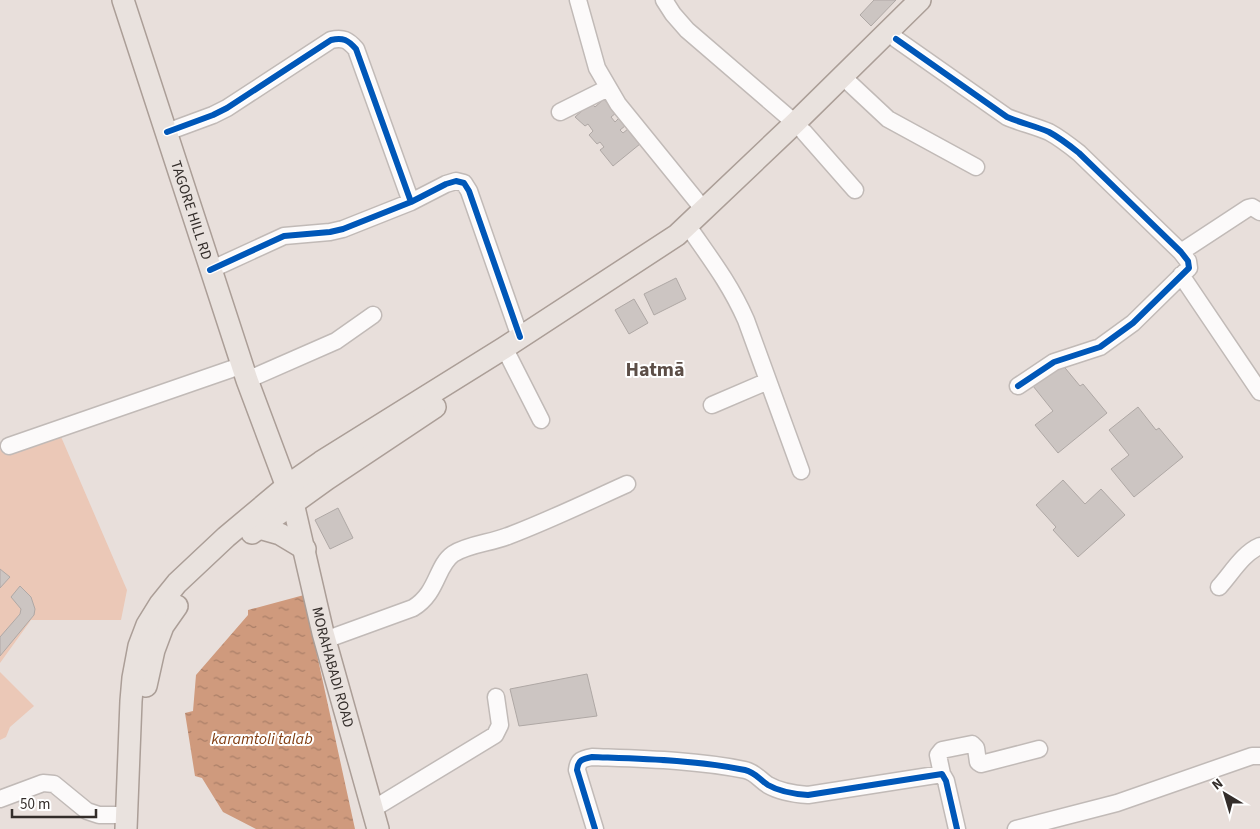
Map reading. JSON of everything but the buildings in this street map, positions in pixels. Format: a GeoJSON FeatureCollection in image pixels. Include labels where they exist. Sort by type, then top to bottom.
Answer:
{"type":"FeatureCollection","features":[{"type":"Feature","properties":{"kind":"main road","name":"TAGORE HILL RD"},"geometry":{"type":"LineString","coordinates":[[123,0],[210,270],[290,494]]}},
{"type":"Feature","properties":{"kind":"main road"},"geometry":{"type":"LineString","coordinates":[[130,824],[133,678],[139,646],[147,625],[160,604],[177,583],[226,537],[290,494],[509,357],[682,241],[800,128],[920,0]]}},
{"type":"Feature","properties":{"kind":"main road"},"geometry":{"type":"LineString","coordinates":[[847,80],[896,39],[936,0]]}},
{"type":"Feature","properties":{"kind":"main road"},"geometry":{"type":"LineString","coordinates":[[130,824],[147,677],[162,626],[181,600],[204,576],[231,549],[259,528],[321,462],[520,337],[676,234],[800,128]]}},
{"type":"Feature","properties":{"kind":"main road","name":"MORAHABADI ROAD"},"geometry":{"type":"LineString","coordinates":[[290,494],[325,640],[376,819]]}},
{"type":"Feature","properties":{"kind":"main road"},"geometry":{"type":"LineString","coordinates":[[259,528],[280,534],[304,549]]}},
{"type":"Feature","properties":{"kind":"street"},"geometry":{"type":"LineString","coordinates":[[578,0],[597,68],[608,88],[618,104],[704,210]]}},
{"type":"Feature","properties":{"kind":"street"},"geometry":{"type":"LineString","coordinates":[[664,0],[687,30],[800,128],[855,190]]}},
{"type":"Feature","properties":{"kind":"street"},"geometry":{"type":"LineString","coordinates":[[167,132],[227,108],[332,40],[340,38],[349,41],[356,49],[410,202]]}},
{"type":"Feature","properties":{"kind":"street"},"geometry":{"type":"LineString","coordinates":[[896,39],[1007,117],[1048,132],[1065,141],[1188,260],[1189,268],[1133,323],[1100,346],[1054,362],[1018,386]]}},
{"type":"Feature","properties":{"kind":"street"},"geometry":{"type":"LineString","coordinates":[[847,80],[888,119],[976,167]]}},
{"type":"Feature","properties":{"kind":"street"},"geometry":{"type":"LineString","coordinates":[[560,112],[608,88]]}},
{"type":"Feature","properties":{"kind":"street"},"geometry":{"type":"LineString","coordinates":[[210,270],[284,236],[343,229],[410,202],[456,180],[464,183],[469,191],[520,337]]}},
{"type":"Feature","properties":{"kind":"street"},"geometry":{"type":"LineString","coordinates":[[1181,252],[1248,208],[1252,207],[1260,212]]}},
{"type":"Feature","properties":{"kind":"street"},"geometry":{"type":"LineString","coordinates":[[692,232],[729,284],[737,300],[801,471]]}},
{"type":"Feature","properties":{"kind":"street"},"geometry":{"type":"LineString","coordinates":[[1182,275],[1260,392]]}},
{"type":"Feature","properties":{"kind":"street"},"geometry":{"type":"LineString","coordinates":[[9,446],[245,372],[336,341],[373,315]]}},
{"type":"Feature","properties":{"kind":"street"},"geometry":{"type":"LineString","coordinates":[[509,357],[540,420]]}},
{"type":"Feature","properties":{"kind":"street"},"geometry":{"type":"LineString","coordinates":[[712,405],[768,381]]}},
{"type":"Feature","properties":{"kind":"street"},"geometry":{"type":"LineString","coordinates":[[325,640],[422,603],[429,595],[447,560],[453,554],[505,538],[627,484]]}},
{"type":"Feature","properties":{"kind":"street"},"geometry":{"type":"LineString","coordinates":[[1219,588],[1242,560],[1252,550],[1260,546]]}},
{"type":"Feature","properties":{"kind":"street"},"geometry":{"type":"LineString","coordinates":[[376,819],[494,735],[500,725],[496,697]]}},
{"type":"Feature","properties":{"kind":"street"},"geometry":{"type":"LineString","coordinates":[[957,829],[938,755],[942,750],[974,745],[977,760],[981,764],[1039,749]]}},
{"type":"Feature","properties":{"kind":"street"},"geometry":{"type":"LineString","coordinates":[[1016,829],[1117,803],[1252,756],[1260,756]]}},
{"type":"Feature","properties":{"kind":"street"},"geometry":{"type":"LineString","coordinates":[[595,829],[576,770],[582,759],[592,757],[668,760],[748,771],[767,785],[795,794],[808,795],[942,774]]}},
{"type":"Feature","properties":{"kind":"street"},"geometry":{"type":"LineString","coordinates":[[0,799],[43,783],[54,784],[87,811],[130,824]]}},
{"type":"Feature","properties":{"kind":"shaded area"},"geometry":{"type":"Polygon","coordinates":[[[59,432],[127,590],[121,620],[31,620],[0,663],[0,450],[25,445],[59,432]]]}},
{"type":"Feature","properties":{"kind":"shaded area"},"geometry":{"type":"Polygon","coordinates":[[[0,672],[34,706],[10,727],[6,737],[0,740],[0,672]]]}},
{"type":"Feature","properties":{"kind":"water","name":"karamtoli talab"},"geometry":{"type":"Polygon","coordinates":[[[304,595],[355,829],[256,829],[223,812],[202,778],[195,776],[185,713],[193,711],[196,675],[248,615],[248,610],[304,595]]]}},
{"type":"Feature","properties":{"kind":"cycle path"},"geometry":{"type":"LineString","coordinates":[[167,132],[227,108],[331,40],[342,39],[348,41],[356,49],[411,202]]}},
{"type":"Feature","properties":{"kind":"cycle path"},"geometry":{"type":"LineString","coordinates":[[896,39],[1007,117],[1049,132],[1068,144],[1181,252],[1188,261],[1189,268],[1133,323],[1100,347],[1054,362],[1018,386]]}},
{"type":"Feature","properties":{"kind":"cycle path"},"geometry":{"type":"LineString","coordinates":[[210,270],[284,236],[343,229],[411,202],[446,184],[456,181],[464,183],[469,191],[520,337]]}},
{"type":"Feature","properties":{"kind":"cycle path"},"geometry":{"type":"LineString","coordinates":[[595,829],[577,770],[578,764],[581,761],[592,757],[707,764],[749,771],[768,785],[777,789],[808,795],[942,774],[946,781],[957,829]]}},
{"type":"Feature","properties":{"kind":"district","name":"Hatmā"},"geometry":{"type":"Point","coordinates":[655,369]}}]}
